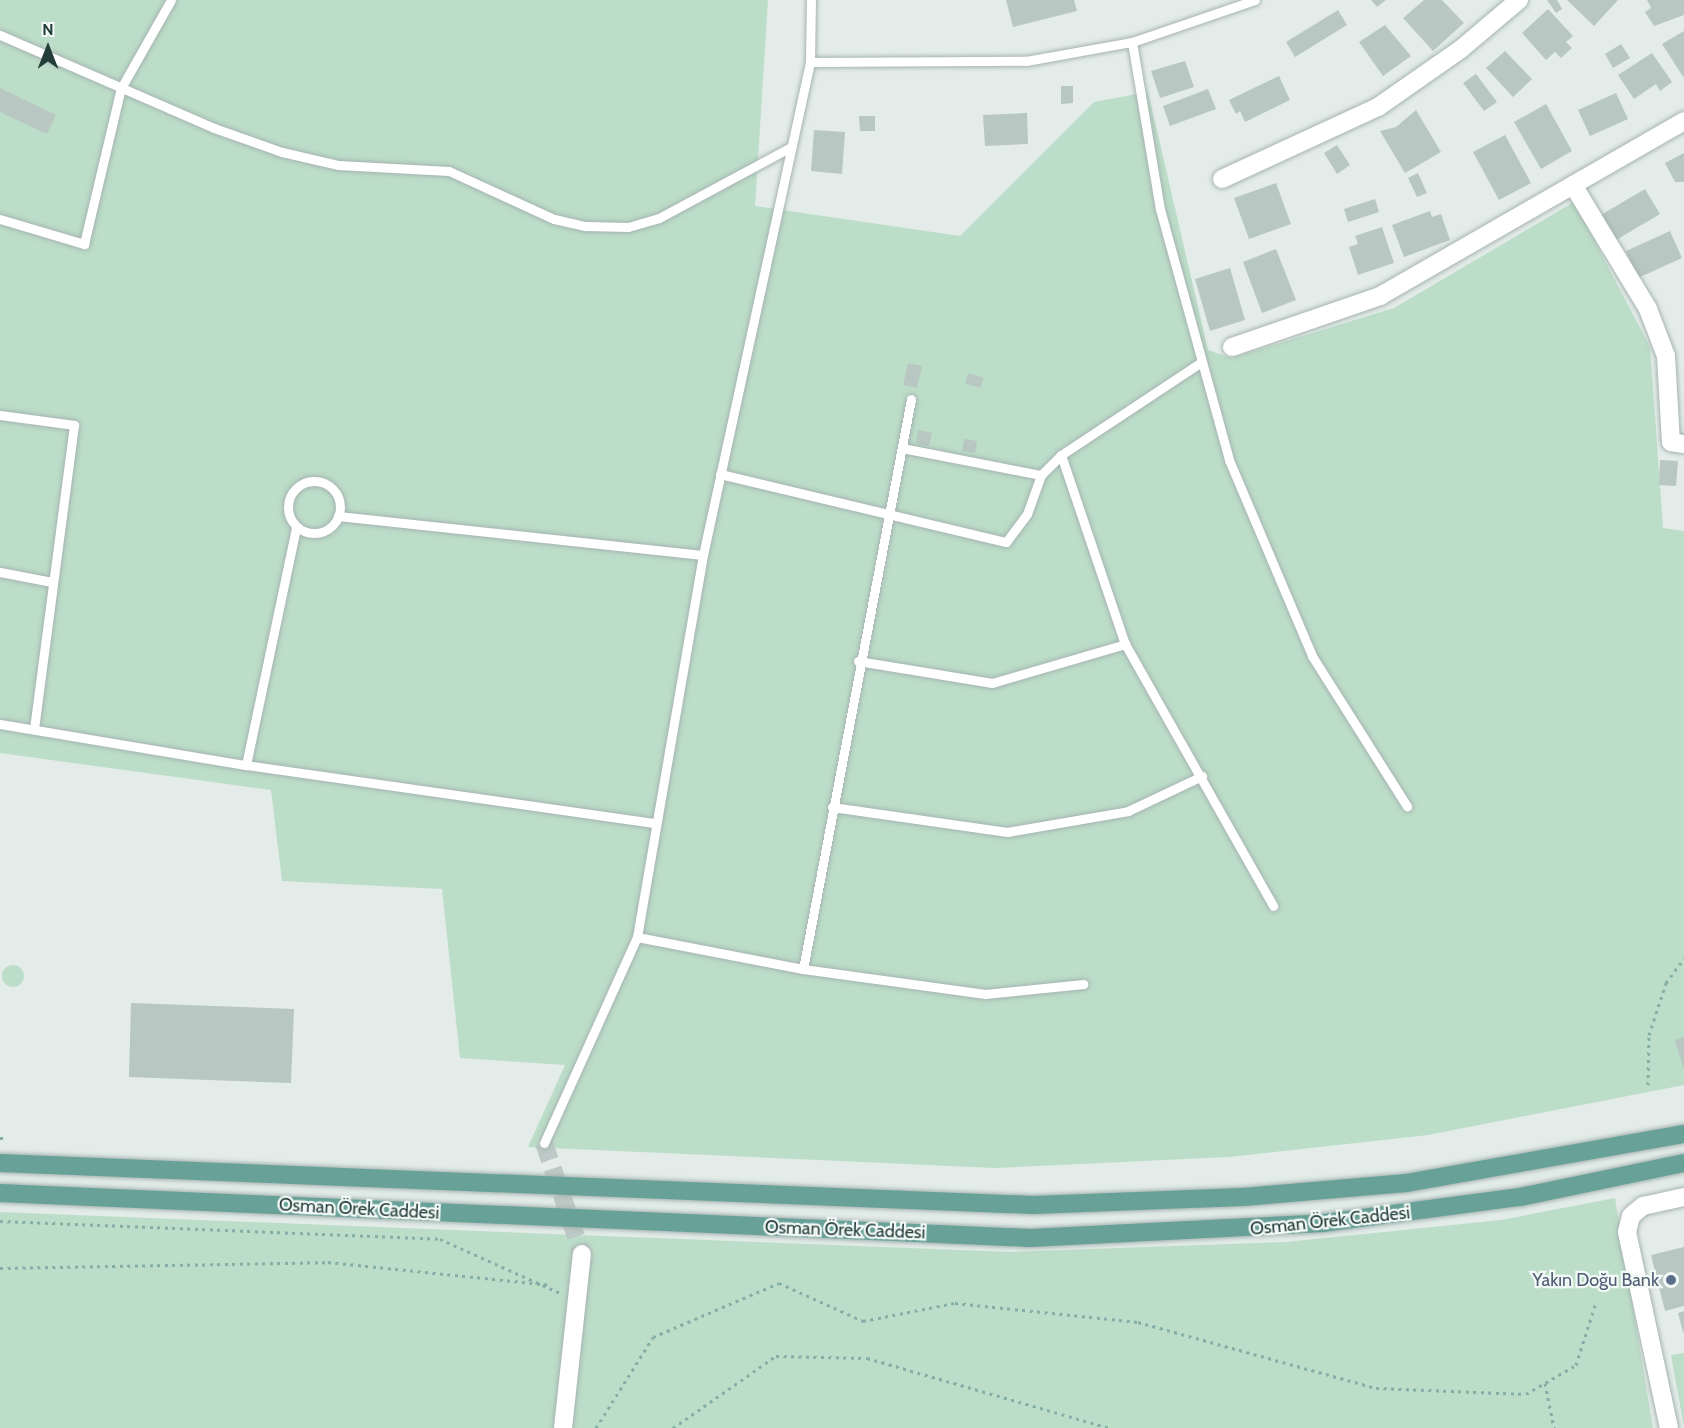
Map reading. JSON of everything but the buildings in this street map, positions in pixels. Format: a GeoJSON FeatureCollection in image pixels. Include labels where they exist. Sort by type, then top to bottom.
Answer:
{"type":"FeatureCollection","features":[{"type":"Feature","properties":{"kind":"main road","name":"Osman Örek Caddesi"},"geometry":{"type":"LineString","coordinates":[[0,1163],[1033,1205],[1243,1197],[1406,1183],[1684,1134]]}},
{"type":"Feature","properties":{"kind":"main road","name":"Osman Örek Caddesi"},"geometry":{"type":"LineString","coordinates":[[0,1193],[1030,1238],[1335,1222],[1520,1197],[1684,1163]]}},
{"type":"Feature","properties":{"kind":"street"},"geometry":{"type":"LineString","coordinates":[[1222,179],[1378,107],[1461,49],[1520,0]]}},
{"type":"Feature","properties":{"kind":"street"},"geometry":{"type":"LineString","coordinates":[[1232,347],[1380,296],[1684,121]]}},
{"type":"Feature","properties":{"kind":"street"},"geometry":{"type":"LineString","coordinates":[[1572,185],[1648,309],[1666,356],[1671,442],[1684,444]]}},
{"type":"Feature","properties":{"kind":"street"},"geometry":{"type":"LineString","coordinates":[[1669,1428],[1627,1232],[1631,1216],[1643,1206],[1684,1197]]}},
{"type":"Feature","properties":{"kind":"street"},"geometry":{"type":"LineString","coordinates":[[563,1428],[574,1307],[582,1254]]}},
{"type":"Feature","properties":{"kind":"lane"},"geometry":{"type":"LineString","coordinates":[[0,219],[84,244],[121,88],[171,0]]}},
{"type":"Feature","properties":{"kind":"lane"},"geometry":{"type":"LineString","coordinates":[[544,1143],[637,937],[653,823],[703,555],[810,62],[811,0]]}},
{"type":"Feature","properties":{"kind":"lane"},"geometry":{"type":"LineString","coordinates":[[810,62],[1026,61],[1132,42],[1255,0]]}},
{"type":"Feature","properties":{"kind":"lane"},"geometry":{"type":"LineString","coordinates":[[0,35],[121,88],[282,152],[360,167],[449,171],[554,219],[585,226],[628,227],[659,218],[792,147]]}},
{"type":"Feature","properties":{"kind":"lane"},"geometry":{"type":"LineString","coordinates":[[1132,42],[1160,209],[1200,363],[1229,460],[1312,656],[1407,806]]}},
{"type":"Feature","properties":{"kind":"lane"},"geometry":{"type":"LineString","coordinates":[[720,474],[1006,542],[1027,514],[1041,475],[1061,455],[1200,363]]}},
{"type":"Feature","properties":{"kind":"lane"},"geometry":{"type":"LineString","coordinates":[[803,969],[858,661],[911,399]]}},
{"type":"Feature","properties":{"kind":"lane"},"geometry":{"type":"LineString","coordinates":[[0,415],[74,425],[34,729]]}},
{"type":"Feature","properties":{"kind":"lane"},"geometry":{"type":"LineString","coordinates":[[902,448],[1041,475]]}},
{"type":"Feature","properties":{"kind":"lane"},"geometry":{"type":"LineString","coordinates":[[1061,455],[1125,644],[1203,776],[1273,906]]}},
{"type":"Feature","properties":{"kind":"lane"},"geometry":{"type":"LineString","coordinates":[[246,765],[296,527],[288,511],[291,495],[312,481],[335,492],[338,516]]}},
{"type":"Feature","properties":{"kind":"lane"},"geometry":{"type":"LineString","coordinates":[[296,527],[320,533],[338,516],[703,555]]}},
{"type":"Feature","properties":{"kind":"lane"},"geometry":{"type":"LineString","coordinates":[[0,572],[52,582]]}},
{"type":"Feature","properties":{"kind":"lane"},"geometry":{"type":"LineString","coordinates":[[858,661],[992,683],[1125,644]]}},
{"type":"Feature","properties":{"kind":"lane"},"geometry":{"type":"LineString","coordinates":[[0,724],[246,765],[653,823]]}},
{"type":"Feature","properties":{"kind":"lane"},"geometry":{"type":"LineString","coordinates":[[832,807],[1007,832],[1128,811],[1203,776]]}},
{"type":"Feature","properties":{"kind":"lane"},"geometry":{"type":"LineString","coordinates":[[637,937],[803,969],[985,994],[1083,984]]}},
{"type":"Feature","properties":{"kind":"path"},"geometry":{"type":"LineString","coordinates":[[1648,1085],[1649,1035],[1666,983],[1684,958]]}},
{"type":"Feature","properties":{"kind":"path"},"geometry":{"type":"LineString","coordinates":[[0,1138],[7,1138]]}},
{"type":"Feature","properties":{"kind":"path"},"geometry":{"type":"LineString","coordinates":[[0,1221],[440,1239],[551,1285],[574,1307]]}},
{"type":"Feature","properties":{"kind":"path"},"geometry":{"type":"LineString","coordinates":[[0,1268],[328,1262],[551,1285]]}},
{"type":"Feature","properties":{"kind":"path"},"geometry":{"type":"LineString","coordinates":[[596,1428],[653,1338],[779,1283],[863,1321],[955,1304],[1138,1322],[1376,1388],[1526,1394],[1576,1365],[1596,1302]]}},
{"type":"Feature","properties":{"kind":"path"},"geometry":{"type":"LineString","coordinates":[[673,1428],[776,1356],[867,1358],[1109,1428]]}},
{"type":"Feature","properties":{"kind":"path"},"geometry":{"type":"LineString","coordinates":[[1545,1383],[1554,1428]]}},
{"type":"Feature","properties":{"kind":"green space"},"geometry":{"type":"Polygon","coordinates":[[[0,0],[768,0],[755,206],[960,236],[1094,102],[1148,92],[1208,350],[1231,358],[1394,308],[1574,202],[1650,347],[1663,528],[1684,531],[1684,1085],[1428,1135],[1229,1157],[995,1168],[528,1147],[565,1065],[460,1058],[442,889],[282,881],[271,790],[0,753],[0,0]]]}},
{"type":"Feature","properties":{"kind":"green space"},"geometry":{"type":"Polygon","coordinates":[[[13,965],[23,972],[24,976],[17,986],[13,987],[3,980],[2,976],[9,966],[13,965]]]}},
{"type":"Feature","properties":{"kind":"green space"},"geometry":{"type":"Polygon","coordinates":[[[1615,1198],[1653,1428],[0,1428],[0,1212],[1009,1252],[1286,1242],[1501,1220],[1615,1198]]]}},
{"type":"Feature","properties":{"kind":"green space"},"geometry":{"type":"Polygon","coordinates":[[[1684,1353],[1684,1427],[1671,1355],[1684,1353]]]}},
{"type":"Feature","properties":{"kind":"tunnel"},"geometry":{"type":"LineString","coordinates":[[544,1143],[582,1254]]}},
{"type":"Feature","properties":{"kind":"place","name":"Yakın Doğu Bank"},"geometry":{"type":"Point","coordinates":[1671,1280]}}]}
